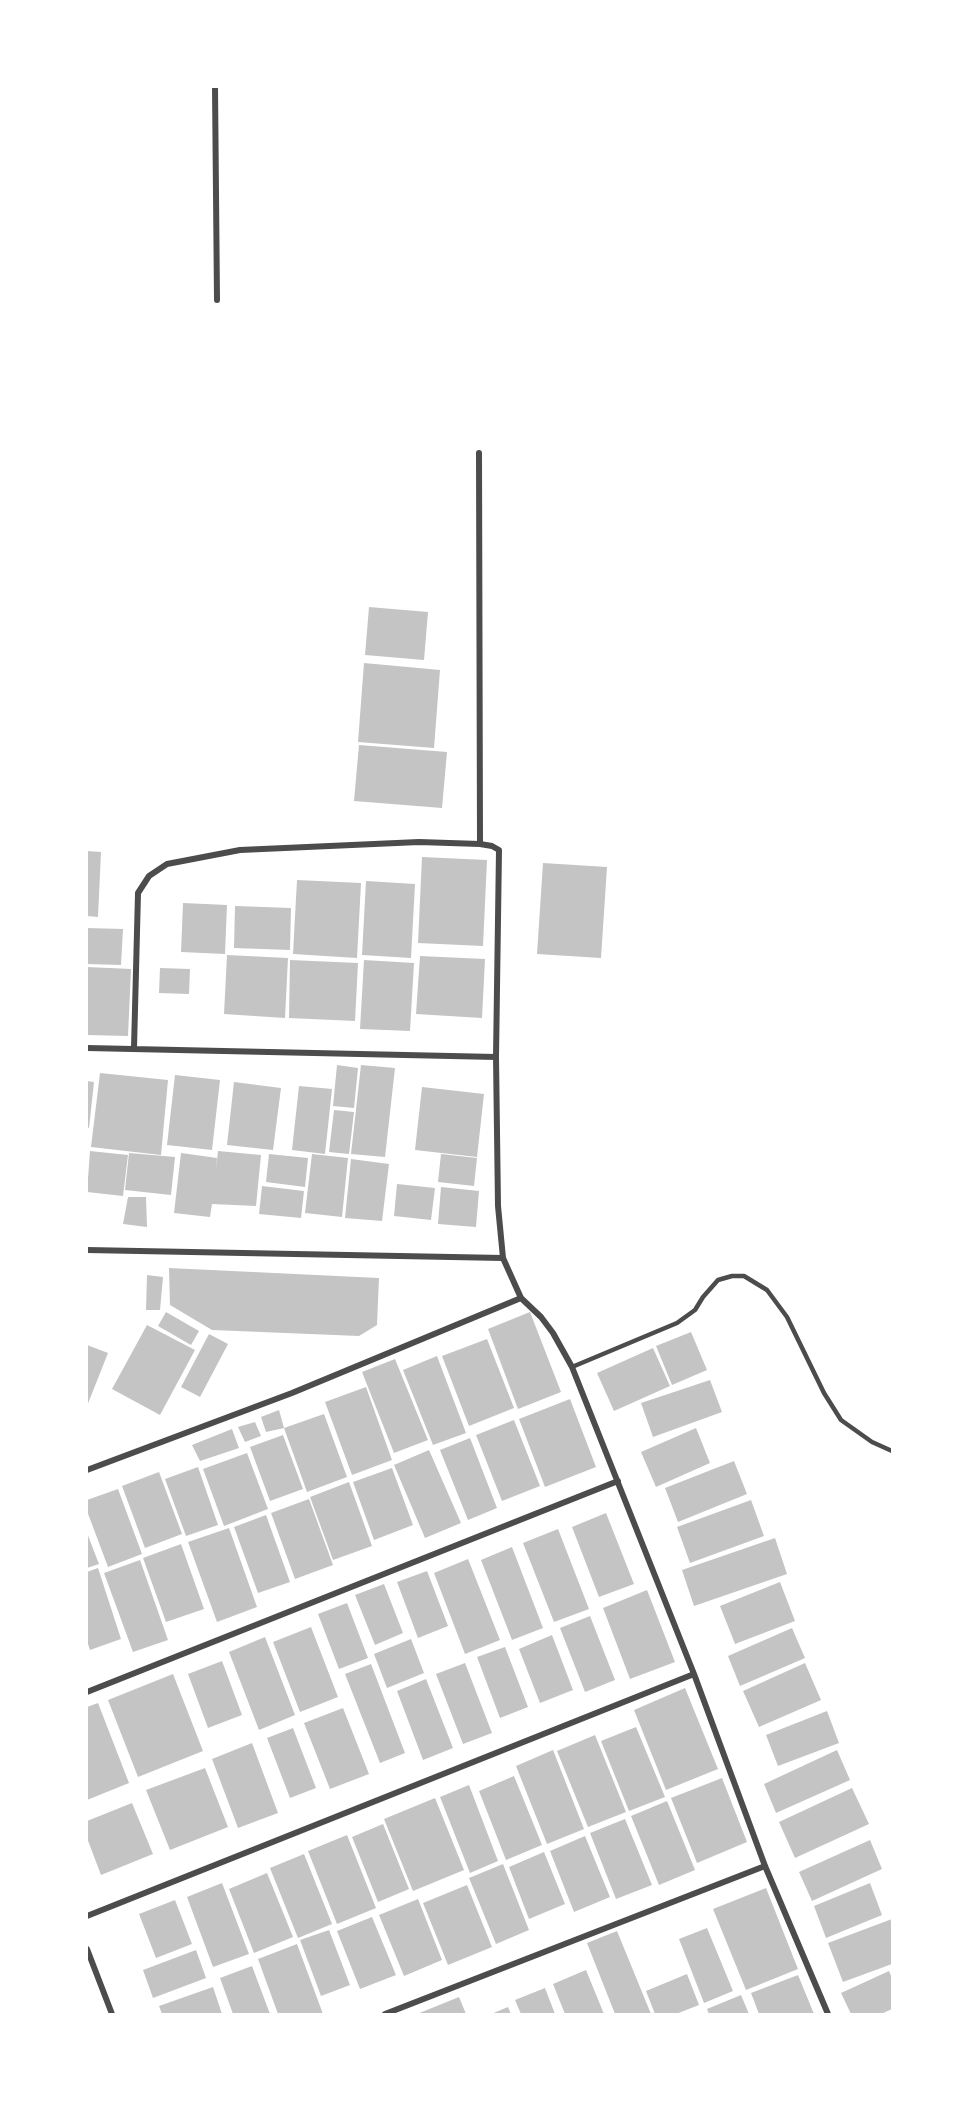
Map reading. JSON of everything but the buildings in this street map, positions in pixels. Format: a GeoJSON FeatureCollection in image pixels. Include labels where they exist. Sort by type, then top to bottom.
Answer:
{"type":"FeatureCollection","features":[{"type":"Feature","properties":{"kind":"street"},"geometry":{"type":"LineString","coordinates":[[215,87],[217,300]]}},
{"type":"Feature","properties":{"kind":"street"},"geometry":{"type":"LineString","coordinates":[[479,453],[480,844]]}},
{"type":"Feature","properties":{"kind":"street"},"geometry":{"type":"LineString","coordinates":[[134,1048],[138,893],[149,876],[167,864],[240,850],[408,843],[480,844],[499,850],[496,1056],[498,1206],[503,1258],[521,1298],[541,1317],[553,1333],[572,1367],[694,1674],[765,1866],[828,2014]]}},
{"type":"Feature","properties":{"kind":"street"},"geometry":{"type":"LineString","coordinates":[[87,1048],[496,1056]]}},
{"type":"Feature","properties":{"kind":"street"},"geometry":{"type":"LineString","coordinates":[[87,1250],[503,1258]]}},
{"type":"Feature","properties":{"kind":"street"},"geometry":{"type":"LineString","coordinates":[[87,1470],[292,1393],[521,1298]]}},
{"type":"Feature","properties":{"kind":"street"},"geometry":{"type":"LineString","coordinates":[[87,1692],[618,1481]]}},
{"type":"Feature","properties":{"kind":"street"},"geometry":{"type":"LineString","coordinates":[[87,1916],[694,1674]]}},
{"type":"Feature","properties":{"kind":"street"},"geometry":{"type":"LineString","coordinates":[[385,2014],[765,1866]]}},
{"type":"Feature","properties":{"kind":"street"},"geometry":{"type":"LineString","coordinates":[[87,1948],[112,2014]]}},
{"type":"Feature","properties":{"kind":"lane"},"geometry":{"type":"LineString","coordinates":[[572,1367],[677,1323],[695,1310],[718,1280],[732,1276],[744,1276],[767,1290],[787,1317],[824,1393],[841,1420],[872,1442],[892,1451]]}}]}
